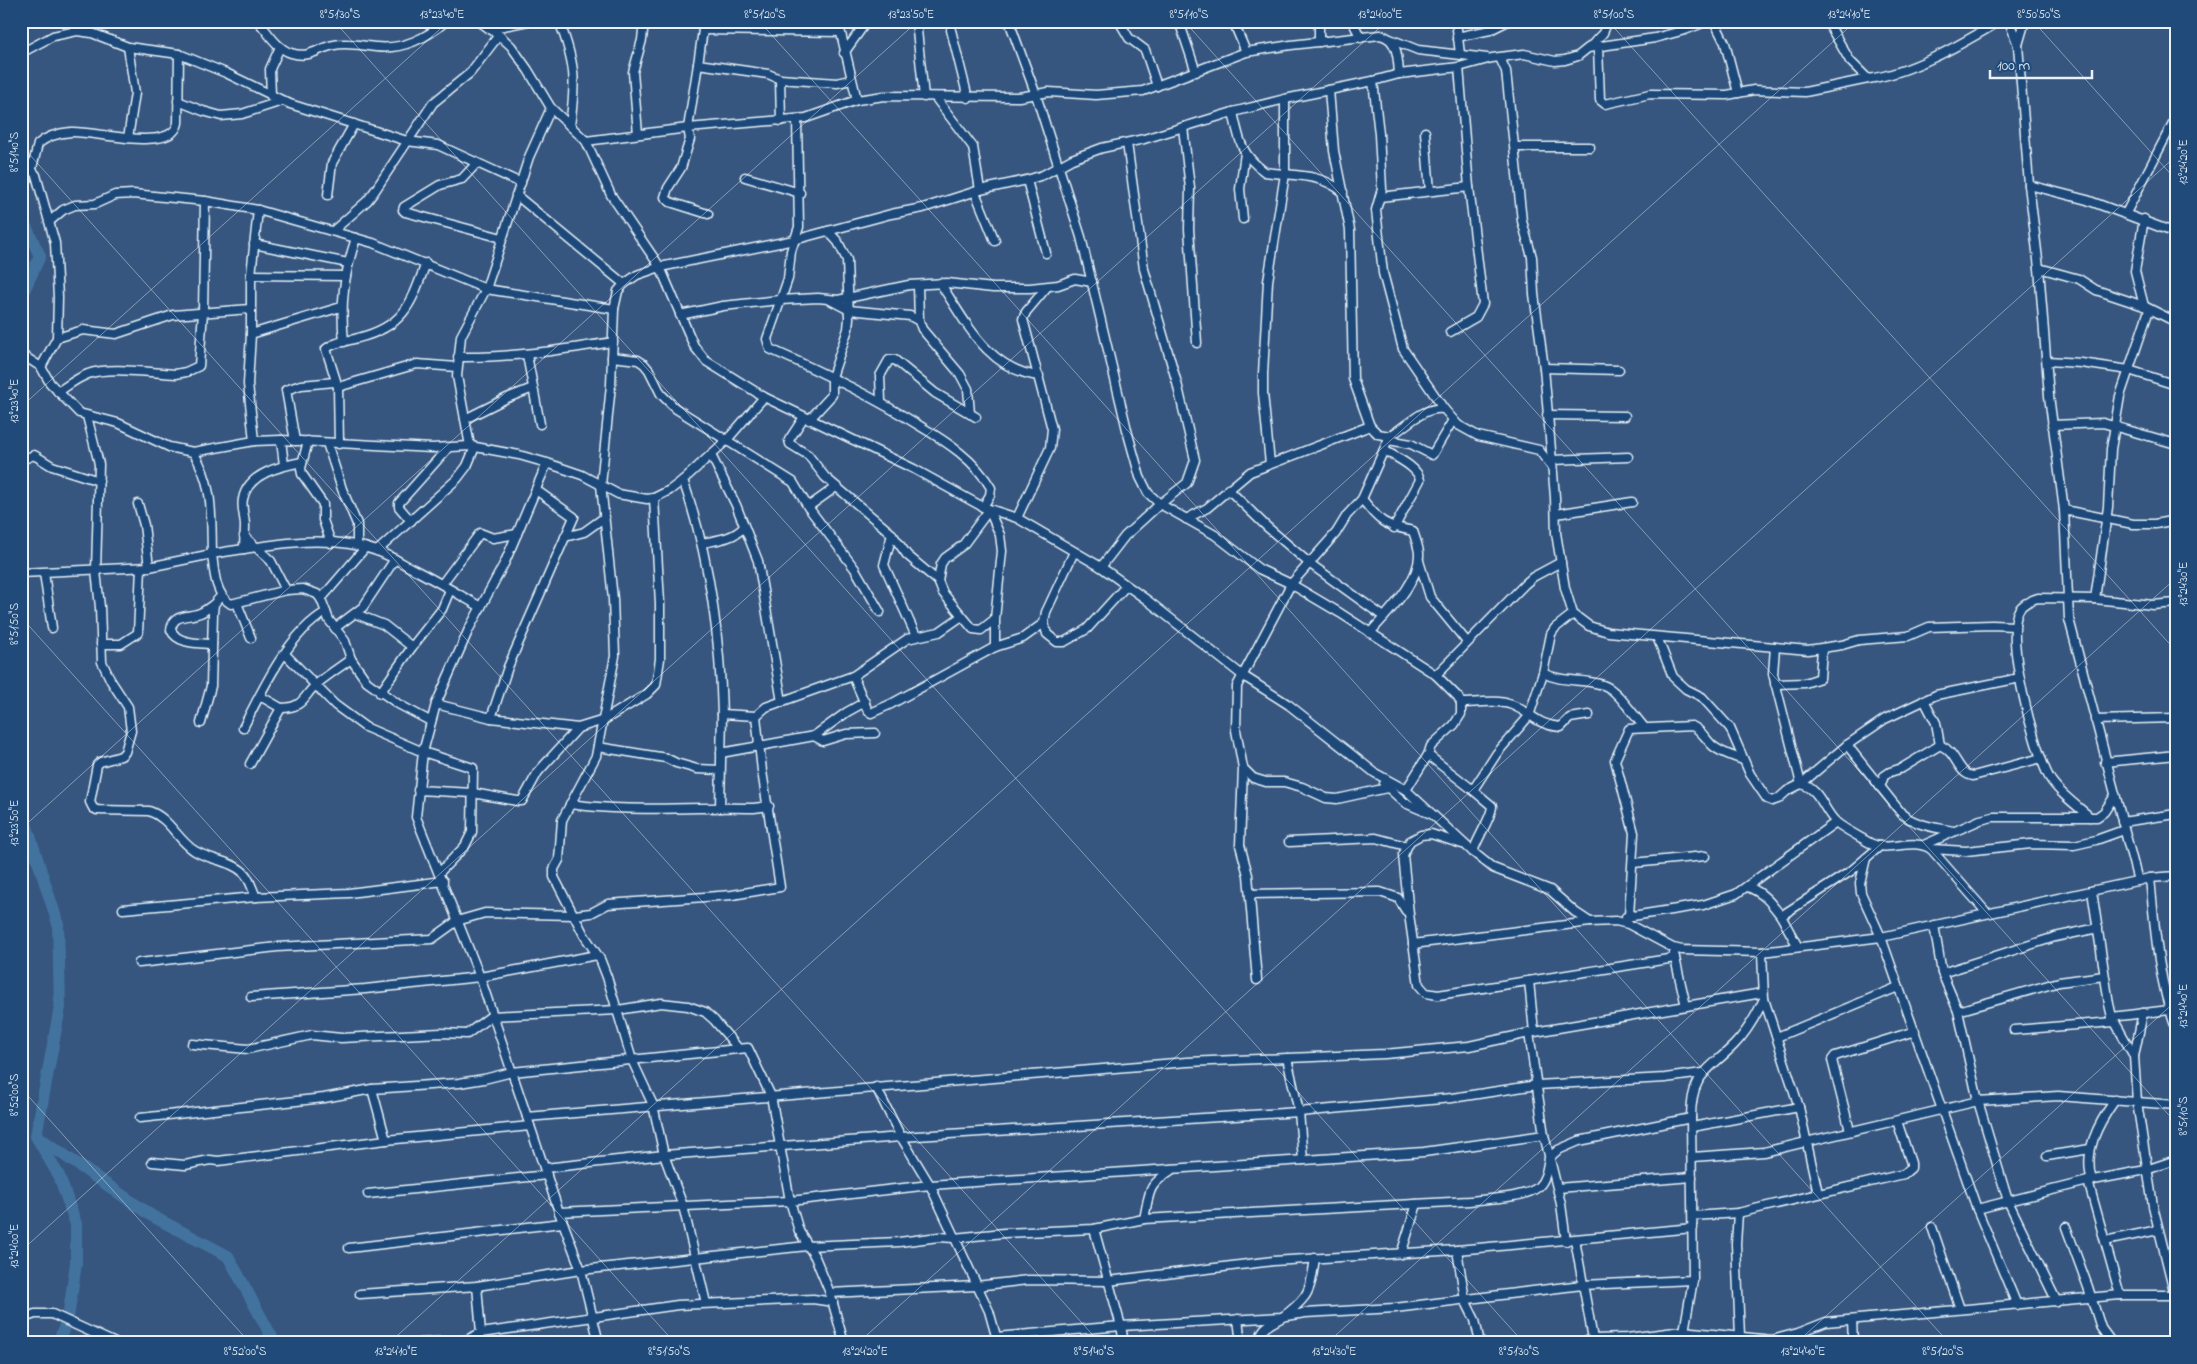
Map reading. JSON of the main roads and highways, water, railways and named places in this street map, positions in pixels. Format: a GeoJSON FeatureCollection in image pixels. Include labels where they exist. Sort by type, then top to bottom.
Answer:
{"type":"FeatureCollection","features":[{"type":"Feature","properties":{"kind":"waterway"},"geometry":{"type":"LineString","coordinates":[[21,216],[40,256],[21,297]]}},
{"type":"Feature","properties":{"kind":"waterway"},"geometry":{"type":"LineString","coordinates":[[21,808],[58,924],[60,1007],[36,1136],[59,1176],[76,1224],[76,1263],[68,1318],[58,1343]]}},
{"type":"Feature","properties":{"kind":"waterway"},"geometry":{"type":"LineString","coordinates":[[41,1139],[152,1216],[228,1256],[275,1343]]}}]}
